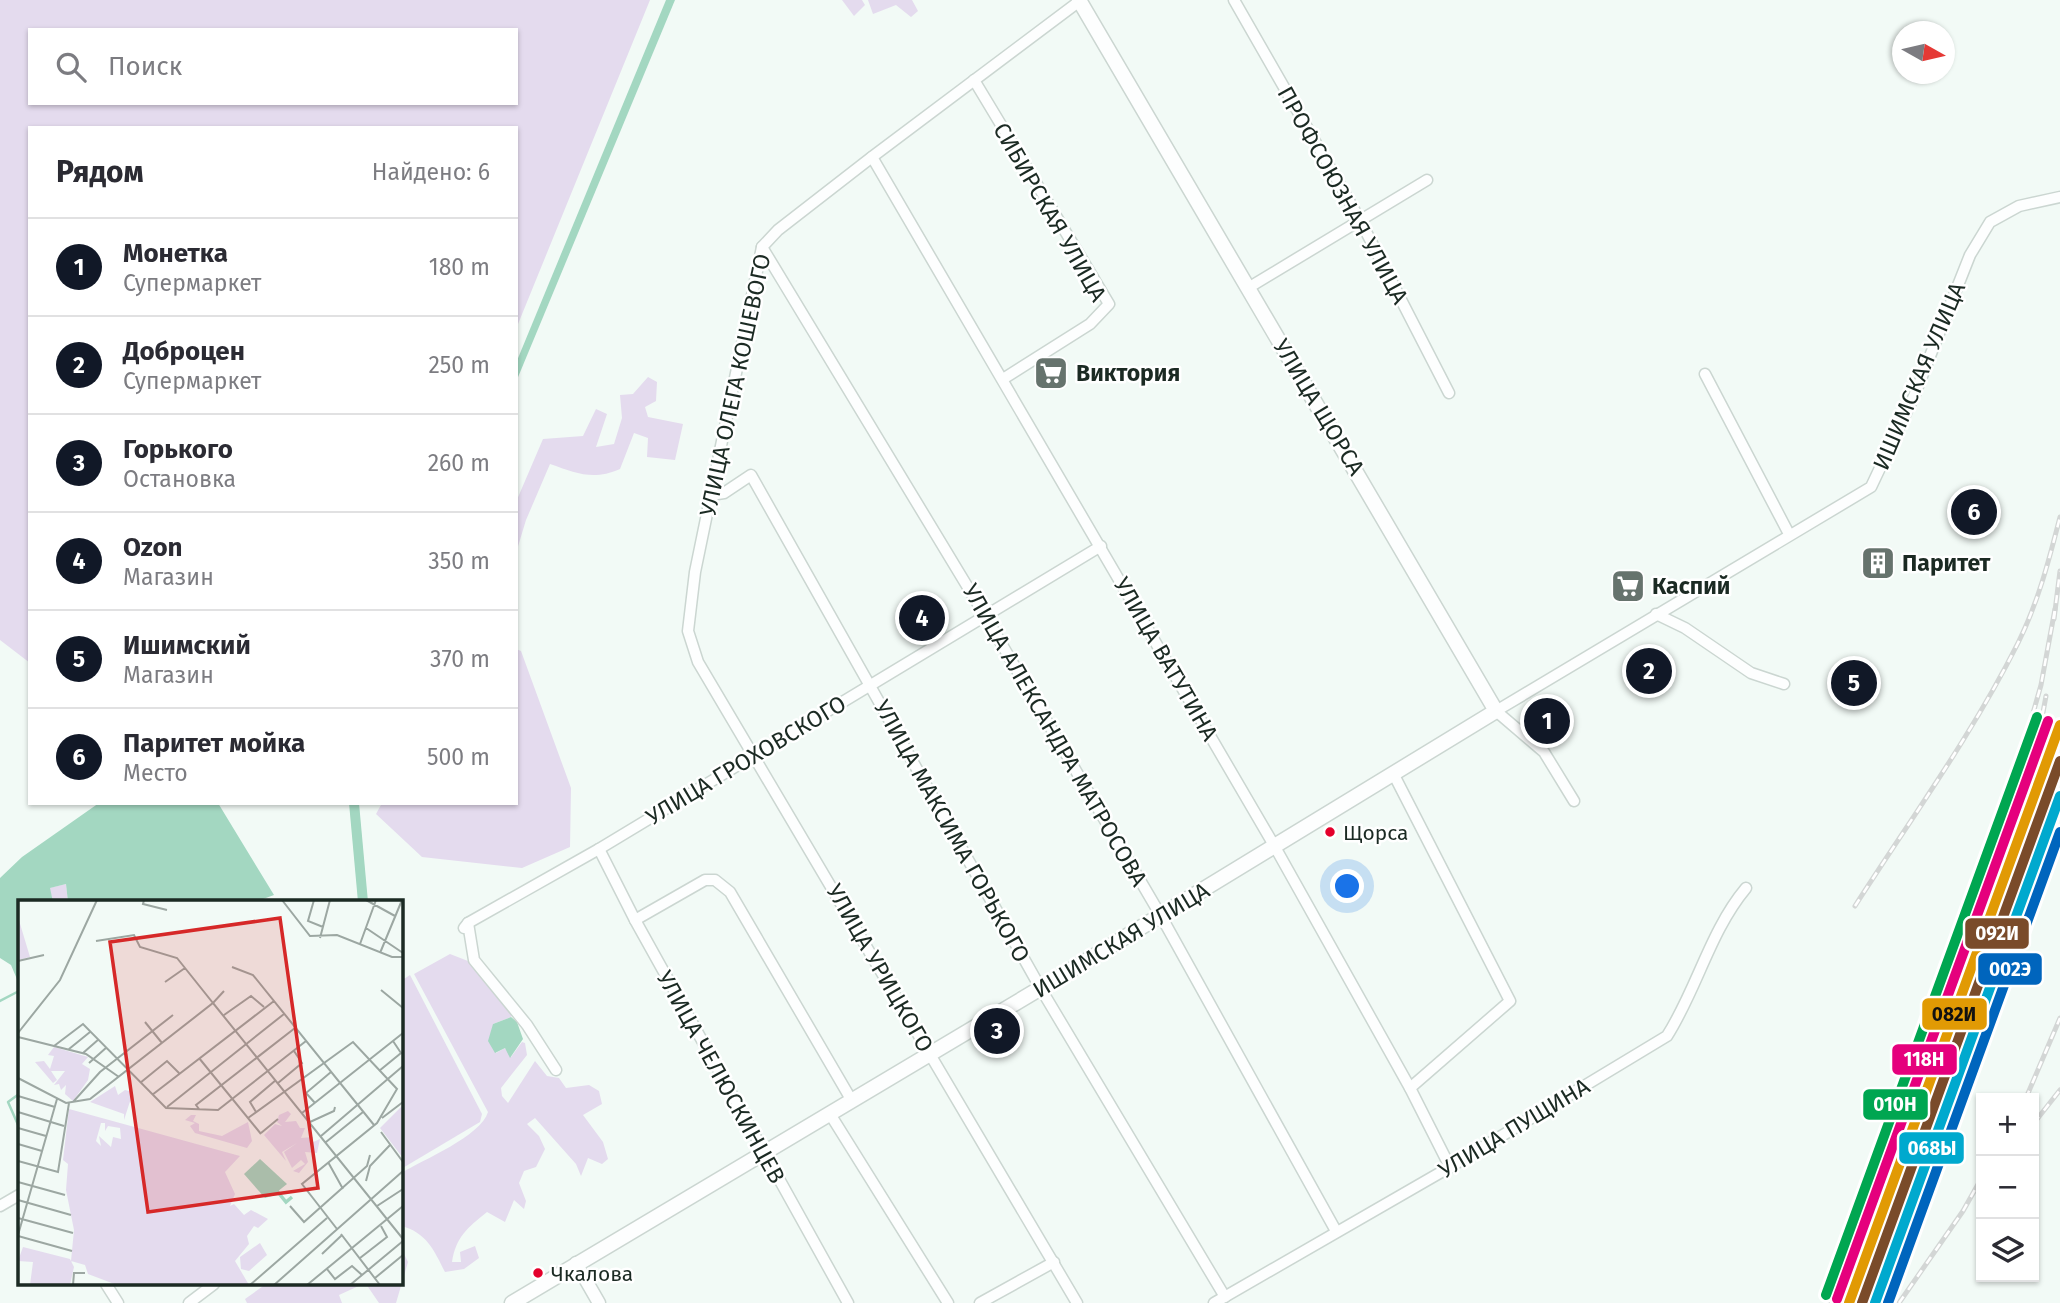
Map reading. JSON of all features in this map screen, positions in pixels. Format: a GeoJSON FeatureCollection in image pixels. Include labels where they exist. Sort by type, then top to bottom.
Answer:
{"type":"FeatureCollection","features":[{"type":"Feature","properties":{"kind":"main road","name":"УЛИЦА ЩОРСА"},"geometry":{"type":"LineString","coordinates":[[1080,0],[1496,711]]}},
{"type":"Feature","properties":{"kind":"main road","name":"ИШИМСКАЯ УЛИЦА"},"geometry":{"type":"LineString","coordinates":[[512,1303],[1041,989],[1496,711]]}},
{"type":"Feature","properties":{"kind":"street","name":"УЛИЦА ОЛЕГА КОШЕВОГО"},"geometry":{"type":"LineString","coordinates":[[688,631],[695,572],[762,247],[778,230],[1080,0]]}},
{"type":"Feature","properties":{"kind":"street","name":"ПРОФСОЮЗНАЯ УЛИЦА"},"geometry":{"type":"LineString","coordinates":[[1234,0],[1360,220],[1449,393]]}},
{"type":"Feature","properties":{"kind":"street","name":"СИБИРСКАЯ УЛИЦА"},"geometry":{"type":"LineString","coordinates":[[974,80],[1109,304],[1090,324],[1003,380]]}},
{"type":"Feature","properties":{"kind":"street","name":"УЛИЦА ВАТУТИНА"},"geometry":{"type":"LineString","coordinates":[[872,157],[1275,847],[1410,1088],[1450,1167]]}},
{"type":"Feature","properties":{"kind":"street"},"geometry":{"type":"LineString","coordinates":[[1248,288],[1427,180]]}},
{"type":"Feature","properties":{"kind":"street","name":"ИШИМСКАЯ УЛИЦА"},"geometry":{"type":"LineString","coordinates":[[1496,711],[1871,487],[1915,394],[1970,255],[1990,222],[2019,206],[2060,197]]}},
{"type":"Feature","properties":{"kind":"street","name":"УЛИЦА АЛЕКСАНДРА МАТРОСОВА"},"geometry":{"type":"LineString","coordinates":[[762,247],[984,614],[1161,916],[1336,1231]]}},
{"type":"Feature","properties":{"kind":"street"},"geometry":{"type":"LineString","coordinates":[[1705,374],[1790,534]]}},
{"type":"Feature","properties":{"kind":"street","name":"УЛИЦА МАКСИМА ГОРЬКОГО"},"geometry":{"type":"LineString","coordinates":[[710,495],[724,493],[751,475],[1220,1300]]}},
{"type":"Feature","properties":{"kind":"street","name":"УЛИЦА ГРОХОВСКОГО"},"geometry":{"type":"LineString","coordinates":[[556,1070],[527,1026],[474,960],[466,926],[599,849],[984,614],[1101,546]]}},
{"type":"Feature","properties":{"kind":"street"},"geometry":{"type":"LineString","coordinates":[[1656,614],[1685,628],[1751,673],[1784,684]]}},
{"type":"Feature","properties":{"kind":"street","name":"УЛИЦА УРИЦКОГО"},"geometry":{"type":"LineString","coordinates":[[688,631],[698,662],[1077,1303]]}},
{"type":"Feature","properties":{"kind":"street","name":"УЛИЦА ЩОРСА"},"geometry":{"type":"LineString","coordinates":[[1496,711],[1545,752],[1574,801]]}},
{"type":"Feature","properties":{"kind":"street"},"geometry":{"type":"LineString","coordinates":[[1394,775],[1510,1002],[1410,1088]]}},
{"type":"Feature","properties":{"kind":"street","name":"УЛИЦА ЧЕЛЮСКИНЦЕВ"},"geometry":{"type":"LineString","coordinates":[[599,849],[635,920],[848,1303]]}},
{"type":"Feature","properties":{"kind":"street"},"geometry":{"type":"LineString","coordinates":[[635,920],[705,880],[715,880],[730,892],[852,1101]]}},
{"type":"Feature","properties":{"kind":"street","name":"УЛИЦА ПУЩИНА"},"geometry":{"type":"LineString","coordinates":[[1220,1300],[1450,1167],[1667,1036],[1684,1010],[1723,923],[1746,888]]}},
{"type":"Feature","properties":{"kind":"street"},"geometry":{"type":"LineString","coordinates":[[830,1114],[948,1303]]}},
{"type":"Feature","properties":{"kind":"street"},"geometry":{"type":"LineString","coordinates":[[0,1206],[18,1196]]}},
{"type":"Feature","properties":{"kind":"street"},"geometry":{"type":"LineString","coordinates":[[980,1303],[1054,1262]]}},
{"type":"Feature","properties":{"kind":"street"},"geometry":{"type":"LineString","coordinates":[[576,1263],[599,1303]]}},
{"type":"Feature","properties":{"kind":"street"},"geometry":{"type":"LineString","coordinates":[[107,1286],[118,1303]]}},
{"type":"Feature","properties":{"kind":"street"},"geometry":{"type":"LineString","coordinates":[[189,1303],[211,1286]]}},
{"type":"Feature","properties":{"kind":"shaded area"},"geometry":{"type":"Polygon","coordinates":[[[0,0],[650,0],[518,324],[518,126],[28,126],[28,661],[0,640],[0,0]]]}},
{"type":"Feature","properties":{"kind":"shaded area"},"geometry":{"type":"Polygon","coordinates":[[[666,0],[675,0],[518,377],[518,358],[666,0]]]}},
{"type":"Feature","properties":{"kind":"shaded area"},"geometry":{"type":"Polygon","coordinates":[[[842,0],[862,0],[865,5],[854,16],[842,0]]]}},
{"type":"Feature","properties":{"kind":"shaded area"},"geometry":{"type":"Polygon","coordinates":[[[868,0],[912,0],[918,11],[911,17],[896,5],[873,14],[868,0]]]}},
{"type":"Feature","properties":{"kind":"shaded area"},"geometry":{"type":"Polygon","coordinates":[[[648,377],[657,382],[656,401],[645,407],[648,417],[683,424],[675,460],[647,457],[648,438],[634,433],[620,469],[610,473],[585,474],[550,464],[518,546],[518,497],[543,439],[583,436],[596,409],[607,414],[596,447],[614,444],[622,418],[620,395],[633,394],[648,377]]]}},
{"type":"Feature","properties":{"kind":"shaded area"},"geometry":{"type":"Polygon","coordinates":[[[518,650],[521,651],[571,788],[570,847],[522,868],[422,857],[376,814],[381,805],[518,805],[518,650]]]}},
{"type":"Feature","properties":{"kind":"shaded area"},"geometry":{"type":"Polygon","coordinates":[[[96,805],[219,805],[274,895],[260,900],[68,900],[66,884],[50,888],[53,900],[18,900],[18,982],[11,965],[0,958],[0,878],[22,857],[96,805]]]}},
{"type":"Feature","properties":{"kind":"shaded area"},"geometry":{"type":"Polygon","coordinates":[[[349,805],[359,805],[368,900],[358,900],[349,805]]]}},
{"type":"Feature","properties":{"kind":"shaded area"},"geometry":{"type":"Polygon","coordinates":[[[66,884],[68,900],[52,900],[49,888],[66,884]]]}},
{"type":"Feature","properties":{"kind":"shaded area"},"geometry":{"type":"Polygon","coordinates":[[[450,954],[468,961],[511,1011],[511,1017],[493,1024],[496,1053],[505,1048],[511,1057],[522,1042],[525,1043],[527,1055],[501,1088],[502,1096],[508,1103],[535,1061],[547,1076],[559,1078],[566,1088],[589,1085],[599,1091],[602,1104],[583,1115],[603,1142],[608,1159],[602,1164],[588,1158],[581,1176],[576,1164],[535,1118],[527,1124],[539,1136],[545,1149],[536,1167],[524,1171],[519,1183],[526,1201],[524,1209],[514,1200],[505,1222],[487,1212],[463,1234],[456,1246],[452,1262],[461,1262],[460,1252],[475,1246],[479,1258],[464,1269],[445,1272],[423,1237],[402,1226],[402,1172],[475,1130],[488,1112],[414,974],[450,954]]]}},
{"type":"Feature","properties":{"kind":"shaded area"},"geometry":{"type":"Polygon","coordinates":[[[410,975],[482,1114],[480,1122],[402,1168],[402,980],[410,975]]]}},
{"type":"Feature","properties":{"kind":"shaded area"},"geometry":{"type":"Polygon","coordinates":[[[511,1017],[517,1022],[523,1039],[510,1058],[505,1048],[495,1053],[488,1041],[493,1024],[511,1017]]]}},
{"type":"Feature","properties":{"kind":"shaded area"},"geometry":{"type":"Polygon","coordinates":[[[402,1250],[408,1262],[402,1282],[402,1250]]]}},
{"type":"Feature","properties":{"kind":"shaded area"},"geometry":{"type":"Polygon","coordinates":[[[263,1286],[359,1286],[339,1295],[342,1303],[247,1303],[245,1299],[263,1286]]]}},
{"type":"Feature","properties":{"kind":"shaded area"},"geometry":{"type":"Polygon","coordinates":[[[367,1286],[401,1286],[396,1303],[379,1303],[367,1286]]]}},
{"type":"Feature","properties":{"kind":"waterway"},"geometry":{"type":"LineString","coordinates":[[0,1001],[18,992]]}},
{"type":"Feature","properties":{"kind":"waterway"},"geometry":{"type":"LineString","coordinates":[[18,1095],[8,1102],[18,1125]]}},
{"type":"Feature","properties":{"kind":"railway"},"geometry":{"type":"LineString","coordinates":[[1855,906],[1961,744],[2018,643],[2047,565],[2060,517]]}},
{"type":"Feature","properties":{"kind":"railway"},"geometry":{"type":"LineString","coordinates":[[2054,619],[2060,571]]}},
{"type":"Feature","properties":{"kind":"railway"},"geometry":{"type":"LineString","coordinates":[[1831,1303],[2024,745],[2041,685],[2055,609]]}},
{"type":"Feature","properties":{"kind":"railway"},"geometry":{"type":"LineString","coordinates":[[1948,1002],[2035,756],[2046,696]]}},
{"type":"Feature","properties":{"kind":"railway"},"geometry":{"type":"LineString","coordinates":[[2028,1093],[2060,1018]]}},
{"type":"Feature","properties":{"kind":"railway"},"geometry":{"type":"LineString","coordinates":[[2039,1117],[2060,1090]]}},
{"type":"Feature","properties":{"kind":"railway"},"geometry":{"type":"LineString","coordinates":[[1899,1303],[1976,1188]]}},
{"type":"Feature","properties":{"kind":"transit line","name":"010Н"},"geometry":{"type":"LineString","coordinates":[[1826,1295],[2037,717]]}},
{"type":"Feature","properties":{"kind":"transit line","name":"118Н"},"geometry":{"type":"LineString","coordinates":[[1837,1299],[2048,721]]}},
{"type":"Feature","properties":{"kind":"transit line","name":"082И"},"geometry":{"type":"LineString","coordinates":[[1849,1303],[2060,725]]}},
{"type":"Feature","properties":{"kind":"transit line","name":"092И"},"geometry":{"type":"LineString","coordinates":[[1862,1303],[2060,761]]}},
{"type":"Feature","properties":{"kind":"transit line","name":"068Ы"},"geometry":{"type":"LineString","coordinates":[[1875,1303],[2060,796]]}},
{"type":"Feature","properties":{"kind":"transit line","name":"002Э"},"geometry":{"type":"LineString","coordinates":[[1888,1303],[2060,832]]}},
{"type":"Feature","properties":{"kind":"place","name":"Виктория"},"geometry":{"type":"Point","coordinates":[1051,373]}},
{"type":"Feature","properties":{"kind":"place","name":"Паритет мойка"},"geometry":{"type":"Point","coordinates":[1974,512]}},
{"type":"Feature","properties":{"kind":"place","name":"Паритет"},"geometry":{"type":"Point","coordinates":[1878,563]}},
{"type":"Feature","properties":{"kind":"place","name":"Каспий"},"geometry":{"type":"Point","coordinates":[1628,586]}},
{"type":"Feature","properties":{"kind":"place","name":"Ozon"},"geometry":{"type":"Point","coordinates":[922,618]}},
{"type":"Feature","properties":{"kind":"place","name":"Доброцен"},"geometry":{"type":"Point","coordinates":[1649,671]}},
{"type":"Feature","properties":{"kind":"place","name":"Ишимский"},"geometry":{"type":"Point","coordinates":[1854,683]}},
{"type":"Feature","properties":{"kind":"place","name":"Монетка"},"geometry":{"type":"Point","coordinates":[1547,721]}},
{"type":"Feature","properties":{"kind":"place","name":"Щорса"},"geometry":{"type":"Point","coordinates":[1330,832]}},
{"type":"Feature","properties":{"kind":"place","name":"Горького"},"geometry":{"type":"Point","coordinates":[997,1031]}},
{"type":"Feature","properties":{"kind":"place","name":"Чкалова"},"geometry":{"type":"Point","coordinates":[538,1273]}}]}
